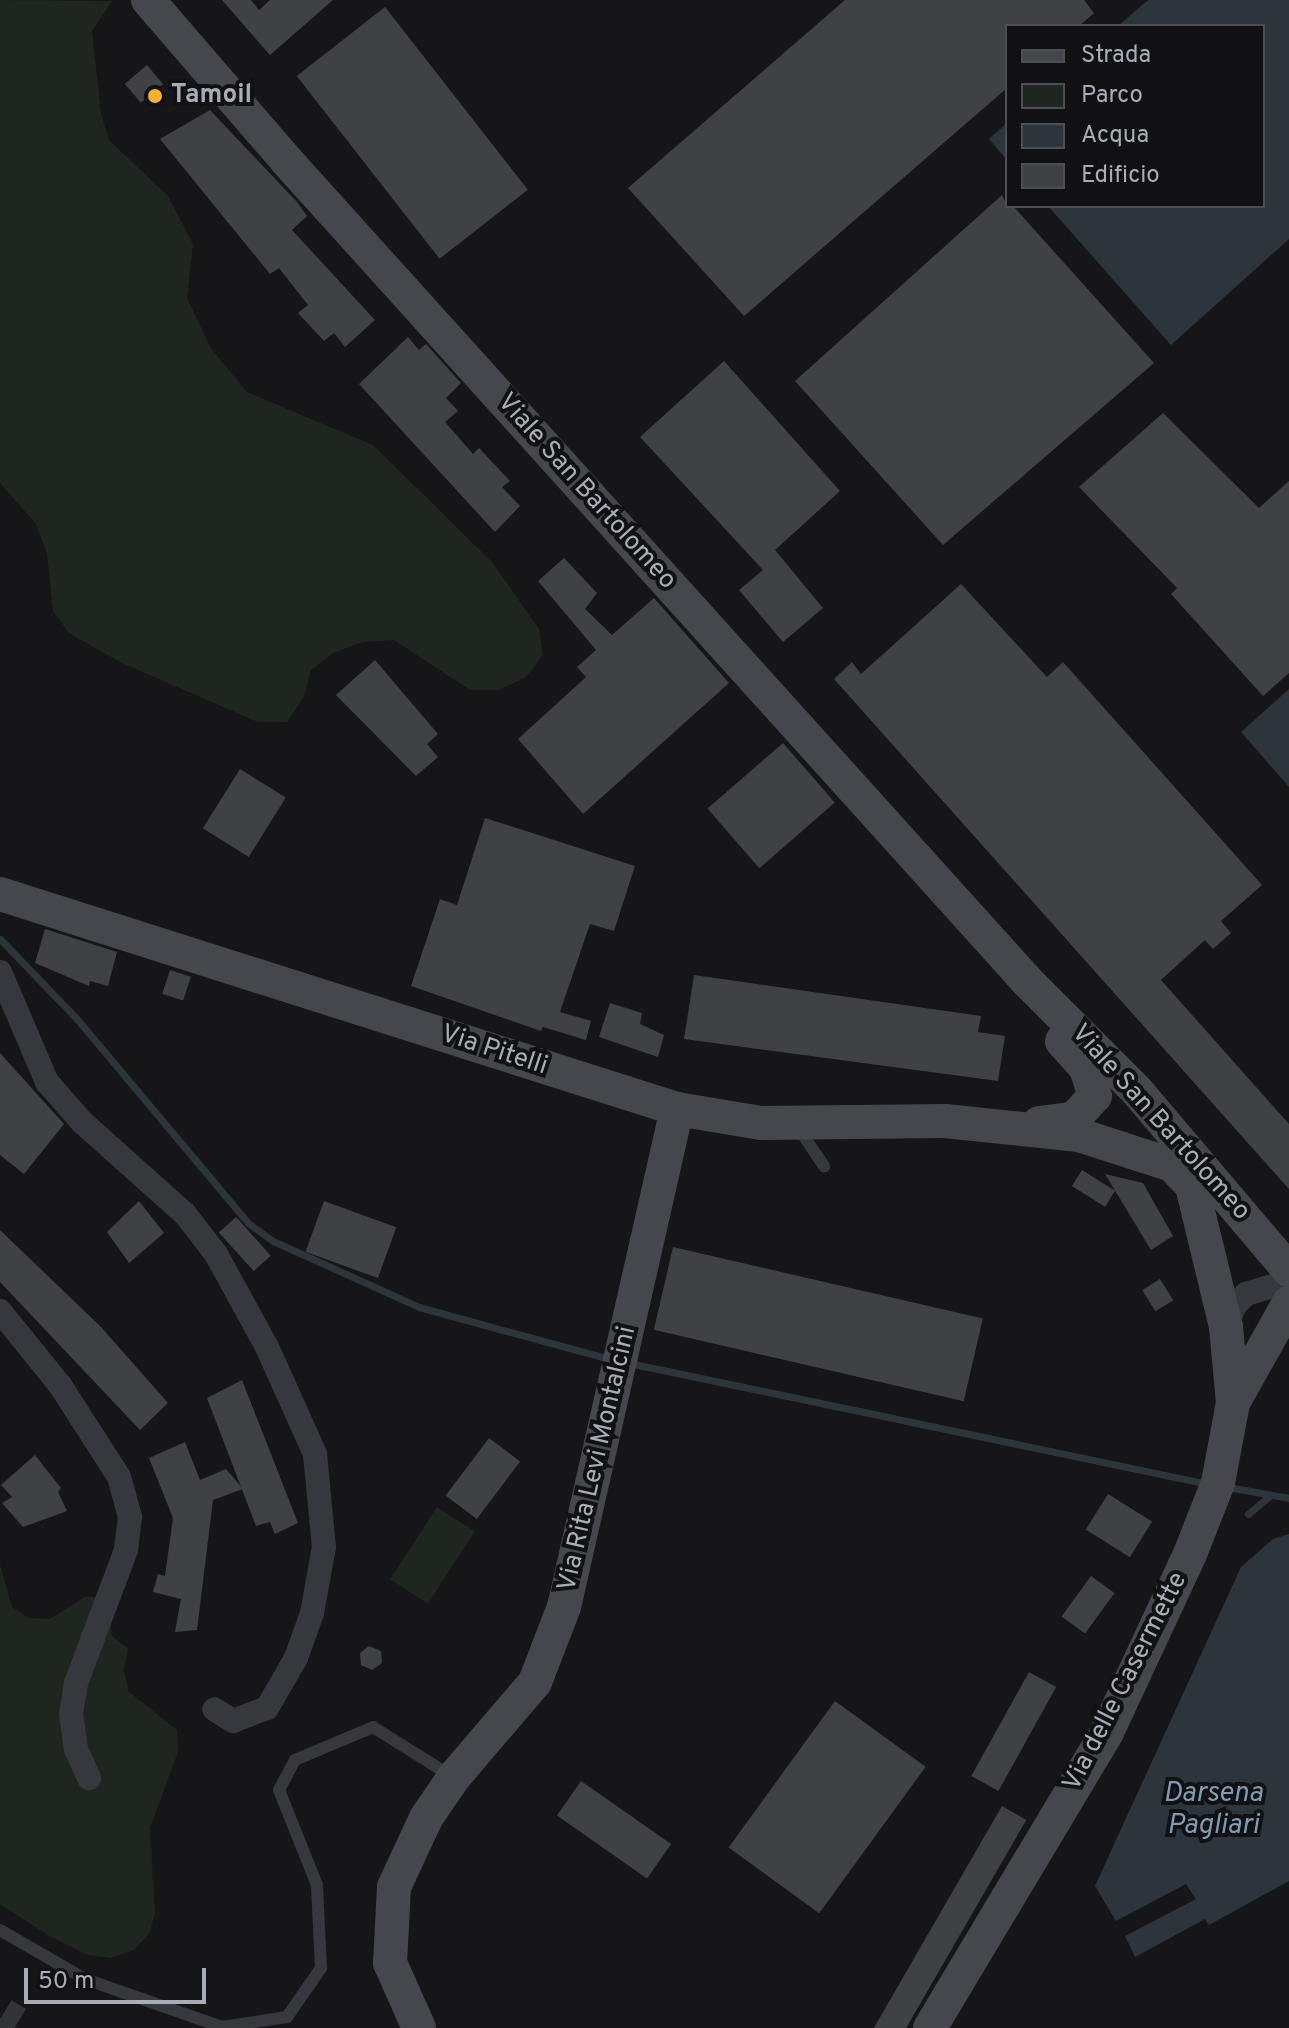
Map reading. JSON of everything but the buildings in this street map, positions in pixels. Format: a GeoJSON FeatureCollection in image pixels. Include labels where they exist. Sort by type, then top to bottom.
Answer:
{"type":"FeatureCollection","features":[{"type":"Feature","properties":{"kind":"main road","name":"Viale San Bartolomeo"},"geometry":{"type":"LineString","coordinates":[[148,0],[286,160],[1027,981],[1137,1091],[1289,1270]]}},
{"type":"Feature","properties":{"kind":"main road","name":"Via Pitelli"},"geometry":{"type":"LineString","coordinates":[[0,894],[677,1109],[761,1123],[945,1121],[1079,1135],[1182,1176],[1226,1327]]}},
{"type":"Feature","properties":{"kind":"main road","name":"Viale San Bartolomeo"},"geometry":{"type":"LineString","coordinates":[[1027,981],[1022,991],[1027,1001],[1086,1068]]}},
{"type":"Feature","properties":{"kind":"main road","name":"Via Pitelli"},"geometry":{"type":"LineString","coordinates":[[1002,1128],[1080,1115],[1095,1096],[1086,1068]]}},
{"type":"Feature","properties":{"kind":"main road","name":"Via Rita Levi Montalcini"},"geometry":{"type":"LineString","coordinates":[[419,2028],[390,1963],[394,1887],[426,1818],[454,1777],[535,1682],[564,1607],[677,1109]]}},
{"type":"Feature","properties":{"kind":"main road"},"geometry":{"type":"LineString","coordinates":[[1233,1403],[1276,1337],[1289,1303]]}},
{"type":"Feature","properties":{"kind":"main road"},"geometry":{"type":"LineString","coordinates":[[1226,1327],[1233,1403]]}},
{"type":"Feature","properties":{"kind":"main road","name":"Via delle Casermette"},"geometry":{"type":"LineString","coordinates":[[930,2028],[1107,1732],[1214,1492],[1233,1403]]}},
{"type":"Feature","properties":{"kind":"street"},"geometry":{"type":"LineString","coordinates":[[0,972],[47,1082],[82,1122],[185,1214],[216,1254],[267,1347],[315,1454],[324,1547],[312,1613],[296,1658],[267,1708],[233,1721],[214,1709]]}},
{"type":"Feature","properties":{"kind":"street"},"geometry":{"type":"LineString","coordinates":[[1226,1327],[1235,1305],[1246,1294],[1289,1281]]}},
{"type":"Feature","properties":{"kind":"street"},"geometry":{"type":"LineString","coordinates":[[0,1311],[60,1385],[119,1477],[130,1517],[126,1550],[76,1683],[71,1714],[76,1749],[89,1778]]}},
{"type":"Feature","properties":{"kind":"lane"},"geometry":{"type":"LineString","coordinates":[[794,1122],[824,1166]]}},
{"type":"Feature","properties":{"kind":"lane"},"geometry":{"type":"LineString","coordinates":[[0,1930],[85,1979],[222,2027],[287,2017],[321,1968],[317,1885],[279,1790],[295,1760],[373,1727],[454,1777]]}},
{"type":"Feature","properties":{"kind":"green space"},"geometry":{"type":"Polygon","coordinates":[[[0,0],[112,1],[92,31],[101,114],[109,140],[168,196],[193,244],[187,298],[212,350],[247,392],[373,445],[492,562],[539,629],[543,655],[526,677],[499,690],[470,690],[394,640],[363,642],[333,653],[311,670],[304,697],[287,722],[258,722],[122,663],[69,633],[53,611],[47,553],[36,524],[0,483],[0,0]]]}},
{"type":"Feature","properties":{"kind":"green space"},"geometry":{"type":"Polygon","coordinates":[[[437,1507],[475,1532],[428,1604],[390,1579],[437,1507]]]}},
{"type":"Feature","properties":{"kind":"green space"},"geometry":{"type":"Polygon","coordinates":[[[0,1565],[12,1607],[29,1618],[50,1619],[85,1597],[106,1597],[112,1636],[128,1649],[124,1670],[129,1692],[177,1730],[178,1752],[150,1828],[155,1914],[149,1934],[134,1950],[111,1958],[88,1955],[48,1935],[0,1904],[0,1565]]]}},
{"type":"Feature","properties":{"kind":"water"},"geometry":{"type":"Polygon","coordinates":[[[1148,0],[1289,0],[1289,239],[1171,345],[1050,208],[1265,208],[1265,24],[1120,24],[1148,0]]]}},
{"type":"Feature","properties":{"kind":"water"},"geometry":{"type":"Polygon","coordinates":[[[1005,125],[1005,158],[989,139],[1005,125]]]}},
{"type":"Feature","properties":{"kind":"water"},"geometry":{"type":"Polygon","coordinates":[[[1289,689],[1289,787],[1241,732],[1289,689]]]}},
{"type":"Feature","properties":{"kind":"water","name":"Darsena Pagliari"},"geometry":{"type":"Polygon","coordinates":[[[1289,1534],[1289,1881],[1209,1925],[1205,1919],[1135,1957],[1125,1936],[1196,1899],[1186,1884],[1116,1921],[1095,1886],[1241,1567],[1273,1539],[1289,1534]]]}},
{"type":"Feature","properties":{"kind":"waterway"},"geometry":{"type":"LineString","coordinates":[[0,939],[77,1019],[248,1223],[273,1241],[419,1307],[609,1359]]}},
{"type":"Feature","properties":{"kind":"waterway"},"geometry":{"type":"LineString","coordinates":[[629,1363],[1208,1484]]}},
{"type":"Feature","properties":{"kind":"waterway"},"geometry":{"type":"LineString","coordinates":[[1228,1487],[1289,1498]]}},
{"type":"Feature","properties":{"kind":"waterway"},"geometry":{"type":"LineString","coordinates":[[1248,1514],[1271,1495]]}},
{"type":"Feature","properties":{"kind":"tunnel"},"geometry":{"type":"LineString","coordinates":[[0,2019],[15,2028]]}},
{"type":"Feature","properties":{"kind":"place","name":"Tamoil"},"geometry":{"type":"Point","coordinates":[155,96]}}]}
